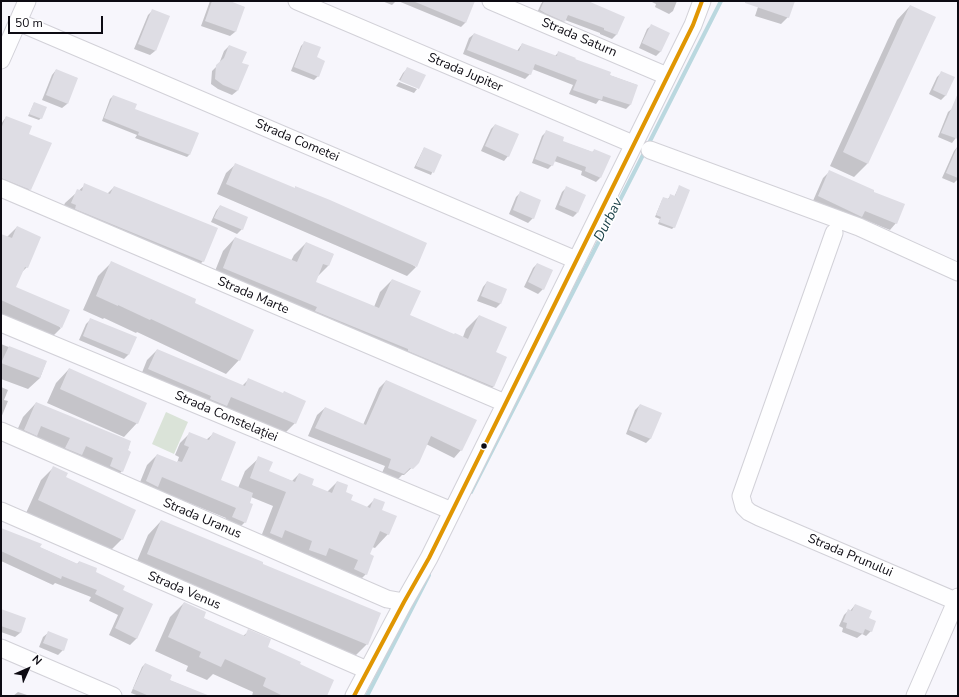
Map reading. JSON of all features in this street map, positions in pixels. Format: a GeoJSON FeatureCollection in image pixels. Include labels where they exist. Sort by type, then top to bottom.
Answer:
{"type":"FeatureCollection","features":[{"type":"Feature","properties":{"kind":"street"},"geometry":{"type":"LineString","coordinates":[[1,60],[27,1]]}},
{"type":"Feature","properties":{"kind":"street","name":"Strada Jupiter"},"geometry":{"type":"LineString","coordinates":[[297,1],[633,144]]}},
{"type":"Feature","properties":{"kind":"street","name":"Strada Saturn"},"geometry":{"type":"LineString","coordinates":[[491,1],[667,76]]}},
{"type":"Feature","properties":{"kind":"street"},"geometry":{"type":"LineString","coordinates":[[354,696],[429,558],[693,25],[702,1]]}},
{"type":"Feature","properties":{"kind":"street","name":"Strada Cometei"},"geometry":{"type":"LineString","coordinates":[[18,22],[576,260]]}},
{"type":"Feature","properties":{"kind":"street"},"geometry":{"type":"LineString","coordinates":[[650,150],[859,227],[958,272]]}},
{"type":"Feature","properties":{"kind":"street","name":"Strada Marte"},"geometry":{"type":"LineString","coordinates":[[1,188],[505,403]]}},
{"type":"Feature","properties":{"kind":"street","name":"Strada Prunului"},"geometry":{"type":"LineString","coordinates":[[834,233],[741,496],[744,507],[758,517],[957,600]]}},
{"type":"Feature","properties":{"kind":"street","name":"Strada Constelației"},"geometry":{"type":"LineString","coordinates":[[1,323],[452,511]]}},
{"type":"Feature","properties":{"kind":"street","name":"Strada Uranus"},"geometry":{"type":"LineString","coordinates":[[1,431],[387,599],[404,602]]}},
{"type":"Feature","properties":{"kind":"street","name":"Strada Venus"},"geometry":{"type":"LineString","coordinates":[[1,511],[368,670]]}},
{"type":"Feature","properties":{"kind":"street"},"geometry":{"type":"LineString","coordinates":[[915,696],[957,600]]}},
{"type":"Feature","properties":{"kind":"street"},"geometry":{"type":"LineString","coordinates":[[1,648],[104,694]]}},
{"type":"Feature","properties":{"kind":"shaded area"},"geometry":{"type":"Polygon","coordinates":[[[166,412],[188,422],[174,454],[152,444],[166,412]]]}},
{"type":"Feature","properties":{"kind":"building"},"geometry":{"type":"Polygon","coordinates":[[[212,1],[230,1],[245,7],[236,32],[205,21],[212,1]]]}},
{"type":"Feature","properties":{"kind":"building"},"geometry":{"type":"Polygon","coordinates":[[[413,1],[475,1],[466,23],[413,1]]]}},
{"type":"Feature","properties":{"kind":"building"},"geometry":{"type":"Polygon","coordinates":[[[544,1],[588,1],[625,17],[617,35],[604,30],[604,28],[568,15],[565,22],[545,13],[540,10],[544,1]]]}},
{"type":"Feature","properties":{"kind":"building"},"geometry":{"type":"Polygon","coordinates":[[[745,1],[795,1],[789,18],[745,3],[745,1]]]}},
{"type":"Feature","properties":{"kind":"building"},"geometry":{"type":"Polygon","coordinates":[[[910,5],[936,17],[868,164],[843,152],[910,5]]]}},
{"type":"Feature","properties":{"kind":"building"},"geometry":{"type":"Polygon","coordinates":[[[152,9],[170,16],[156,51],[138,44],[152,9]]]}},
{"type":"Feature","properties":{"kind":"building"},"geometry":{"type":"Polygon","coordinates":[[[651,24],[670,33],[661,52],[642,43],[651,24]]]}},
{"type":"Feature","properties":{"kind":"building"},"geometry":{"type":"Polygon","coordinates":[[[474,33],[519,51],[522,43],[557,56],[558,51],[611,72],[610,75],[638,85],[631,105],[603,96],[602,100],[573,90],[577,80],[535,64],[531,75],[467,50],[474,33]]]}},
{"type":"Feature","properties":{"kind":"building"},"geometry":{"type":"Polygon","coordinates":[[[304,41],[321,47],[317,57],[325,61],[319,77],[294,67],[304,41]]]}},
{"type":"Feature","properties":{"kind":"building"},"geometry":{"type":"Polygon","coordinates":[[[229,45],[247,52],[242,63],[249,65],[238,91],[223,85],[215,79],[216,65],[224,58],[229,45]]]}},
{"type":"Feature","properties":{"kind":"building"},"geometry":{"type":"Polygon","coordinates":[[[407,67],[426,75],[419,89],[400,81],[407,67]]]}},
{"type":"Feature","properties":{"kind":"building"},"geometry":{"type":"Polygon","coordinates":[[[56,69],[78,78],[68,104],[46,95],[56,69]]]}},
{"type":"Feature","properties":{"kind":"building"},"geometry":{"type":"Polygon","coordinates":[[[941,71],[955,77],[946,96],[933,90],[941,71]]]}},
{"type":"Feature","properties":{"kind":"building"},"geometry":{"type":"Polygon","coordinates":[[[958,93],[958,139],[941,133],[958,93]]]}},
{"type":"Feature","properties":{"kind":"building"},"geometry":{"type":"Polygon","coordinates":[[[113,95],[137,104],[135,109],[199,133],[190,155],[138,135],[139,132],[104,118],[113,95]]]}},
{"type":"Feature","properties":{"kind":"building"},"geometry":{"type":"Polygon","coordinates":[[[34,102],[47,107],[42,119],[29,114],[34,102]]]}},
{"type":"Feature","properties":{"kind":"building"},"geometry":{"type":"Polygon","coordinates":[[[6,116],[32,126],[29,134],[52,143],[31,190],[1,178],[1,129],[6,116]]]}},
{"type":"Feature","properties":{"kind":"building"},"geometry":{"type":"Polygon","coordinates":[[[495,124],[519,134],[509,157],[485,146],[495,124]]]}},
{"type":"Feature","properties":{"kind":"building"},"geometry":{"type":"Polygon","coordinates":[[[546,130],[564,137],[563,141],[593,152],[594,149],[611,156],[601,178],[585,171],[586,167],[557,156],[553,166],[535,159],[546,130]]]}},
{"type":"Feature","properties":{"kind":"building"},"geometry":{"type":"Polygon","coordinates":[[[958,145],[958,178],[946,173],[958,145]]]}},
{"type":"Feature","properties":{"kind":"building"},"geometry":{"type":"Polygon","coordinates":[[[424,147],[442,155],[434,173],[416,166],[424,147]]]}},
{"type":"Feature","properties":{"kind":"building"},"geometry":{"type":"Polygon","coordinates":[[[235,163],[295,188],[295,186],[330,200],[427,243],[417,267],[226,184],[235,163]]]}},
{"type":"Feature","properties":{"kind":"building"},"geometry":{"type":"Polygon","coordinates":[[[829,170],[874,190],[874,192],[905,204],[897,224],[865,211],[862,217],[818,196],[829,170]]]}},
{"type":"Feature","properties":{"kind":"building"},"geometry":{"type":"Polygon","coordinates":[[[84,183],[110,194],[114,186],[218,228],[204,262],[75,209],[76,205],[71,203],[77,189],[82,191],[84,183]]]}},
{"type":"Feature","properties":{"kind":"building"},"geometry":{"type":"Polygon","coordinates":[[[679,185],[690,190],[675,228],[659,222],[661,217],[656,215],[663,197],[669,199],[670,194],[675,196],[679,185]]]}},
{"type":"Feature","properties":{"kind":"building"},"geometry":{"type":"Polygon","coordinates":[[[566,186],[586,195],[578,213],[559,205],[566,186]]]}},
{"type":"Feature","properties":{"kind":"building"},"geometry":{"type":"Polygon","coordinates":[[[520,191],[541,200],[534,219],[513,210],[520,191]]]}},
{"type":"Feature","properties":{"kind":"building"},"geometry":{"type":"Polygon","coordinates":[[[220,205],[248,217],[243,230],[214,218],[220,205]]]}},
{"type":"Feature","properties":{"kind":"building"},"geometry":{"type":"Polygon","coordinates":[[[17,226],[41,237],[28,268],[25,267],[16,287],[70,310],[62,328],[1,300],[1,234],[12,238],[17,226]]]}},
{"type":"Feature","properties":{"kind":"building"},"geometry":{"type":"Polygon","coordinates":[[[235,237],[297,262],[306,242],[334,254],[329,266],[323,264],[316,282],[379,308],[392,279],[421,291],[410,315],[468,339],[479,315],[507,327],[496,352],[507,357],[494,387],[408,351],[408,349],[315,311],[317,307],[223,268],[235,237]]]}},
{"type":"Feature","properties":{"kind":"building"},"geometry":{"type":"Polygon","coordinates":[[[111,261],[196,299],[195,303],[254,330],[240,361],[151,319],[150,320],[96,296],[111,261]]]}},
{"type":"Feature","properties":{"kind":"building"},"geometry":{"type":"Polygon","coordinates":[[[537,263],[553,270],[544,290],[528,282],[537,263]]]}},
{"type":"Feature","properties":{"kind":"building"},"geometry":{"type":"Polygon","coordinates":[[[487,281],[507,289],[501,304],[481,296],[487,281]]]}},
{"type":"Feature","properties":{"kind":"building"},"geometry":{"type":"Polygon","coordinates":[[[90,318],[137,337],[129,355],[83,336],[90,318]]]}},
{"type":"Feature","properties":{"kind":"building"},"geometry":{"type":"Polygon","coordinates":[[[9,346],[47,361],[40,378],[1,363],[9,346]]]}},
{"type":"Feature","properties":{"kind":"building"},"geometry":{"type":"Polygon","coordinates":[[[157,349],[245,386],[248,378],[306,401],[296,424],[231,397],[227,406],[210,399],[211,396],[148,369],[157,349]]]}},
{"type":"Feature","properties":{"kind":"building"},"geometry":{"type":"Polygon","coordinates":[[[69,368],[147,403],[138,424],[60,389],[69,368]]]}},
{"type":"Feature","properties":{"kind":"building"},"geometry":{"type":"Polygon","coordinates":[[[386,380],[477,420],[462,451],[431,436],[419,463],[413,469],[410,468],[404,474],[388,468],[391,459],[315,428],[325,407],[366,425],[386,380]]]}},
{"type":"Feature","properties":{"kind":"building"},"geometry":{"type":"Polygon","coordinates":[[[36,402],[131,441],[128,450],[131,452],[123,472],[110,466],[113,458],[86,446],[82,455],[65,448],[70,438],[41,426],[37,436],[24,430],[36,402]]]}},
{"type":"Feature","properties":{"kind":"building"},"geometry":{"type":"Polygon","coordinates":[[[640,404],[662,413],[651,439],[629,430],[640,404]]]}},
{"type":"Feature","properties":{"kind":"building"},"geometry":{"type":"Polygon","coordinates":[[[189,432],[209,440],[213,432],[236,442],[221,480],[253,493],[250,503],[253,504],[246,523],[232,517],[236,508],[162,477],[158,487],[146,481],[157,454],[177,462],[182,462],[189,447],[184,445],[189,432]]]}},
{"type":"Feature","properties":{"kind":"building"},"geometry":{"type":"Polygon","coordinates":[[[258,456],[273,462],[269,471],[295,482],[299,473],[314,479],[312,485],[332,493],[337,481],[348,485],[346,492],[353,495],[351,500],[370,508],[374,498],[385,502],[382,510],[397,516],[389,535],[380,531],[370,554],[374,556],[367,575],[354,569],[358,560],[329,548],[326,556],[309,550],[312,541],[285,530],[282,538],[270,533],[286,492],[250,478],[258,456]]]}},
{"type":"Feature","properties":{"kind":"building"},"geometry":{"type":"Polygon","coordinates":[[[53,466],[68,473],[66,477],[136,510],[123,540],[38,500],[53,466]]]}},
{"type":"Feature","properties":{"kind":"building"},"geometry":{"type":"Polygon","coordinates":[[[161,520],[381,613],[368,645],[147,554],[161,520]]]}},
{"type":"Feature","properties":{"kind":"building"},"geometry":{"type":"Polygon","coordinates":[[[1,528],[42,544],[40,547],[78,564],[79,561],[97,568],[96,572],[125,586],[123,590],[153,604],[137,639],[115,628],[124,608],[95,594],[97,590],[62,576],[61,579],[1,551],[1,528]]]}},
{"type":"Feature","properties":{"kind":"building"},"geometry":{"type":"Polygon","coordinates":[[[184,602],[206,612],[204,618],[245,636],[248,629],[271,639],[268,647],[301,662],[300,664],[334,680],[327,696],[283,696],[263,686],[266,678],[225,659],[221,667],[199,657],[201,652],[168,637],[184,602]]]}},
{"type":"Feature","properties":{"kind":"building"},"geometry":{"type":"Polygon","coordinates":[[[855,604],[872,611],[869,618],[876,621],[872,632],[865,629],[863,634],[846,628],[847,623],[843,622],[848,609],[852,611],[855,604]]]}},
{"type":"Feature","properties":{"kind":"building"},"geometry":{"type":"Polygon","coordinates":[[[1,609],[26,618],[21,633],[1,626],[1,609]]]}},
{"type":"Feature","properties":{"kind":"building"},"geometry":{"type":"Polygon","coordinates":[[[48,631],[68,639],[64,651],[43,643],[48,631]]]}},
{"type":"Feature","properties":{"kind":"building"},"geometry":{"type":"Polygon","coordinates":[[[145,663],[172,675],[170,680],[210,696],[149,696],[133,689],[145,663]]]}},
{"type":"Feature","properties":{"kind":"waterway","name":"Durbav"},"geometry":{"type":"LineString","coordinates":[[648,145],[721,1]]}},
{"type":"Feature","properties":{"kind":"waterway","name":"Durbav"},"geometry":{"type":"LineString","coordinates":[[471,492],[645,151]]}},
{"type":"Feature","properties":{"kind":"waterway","name":"Durbav"},"geometry":{"type":"LineString","coordinates":[[367,696],[429,575]]}},
{"type":"Feature","properties":{"kind":"transit line"},"geometry":{"type":"LineString","coordinates":[[354,696],[429,558],[693,25],[702,1]]}}]}
